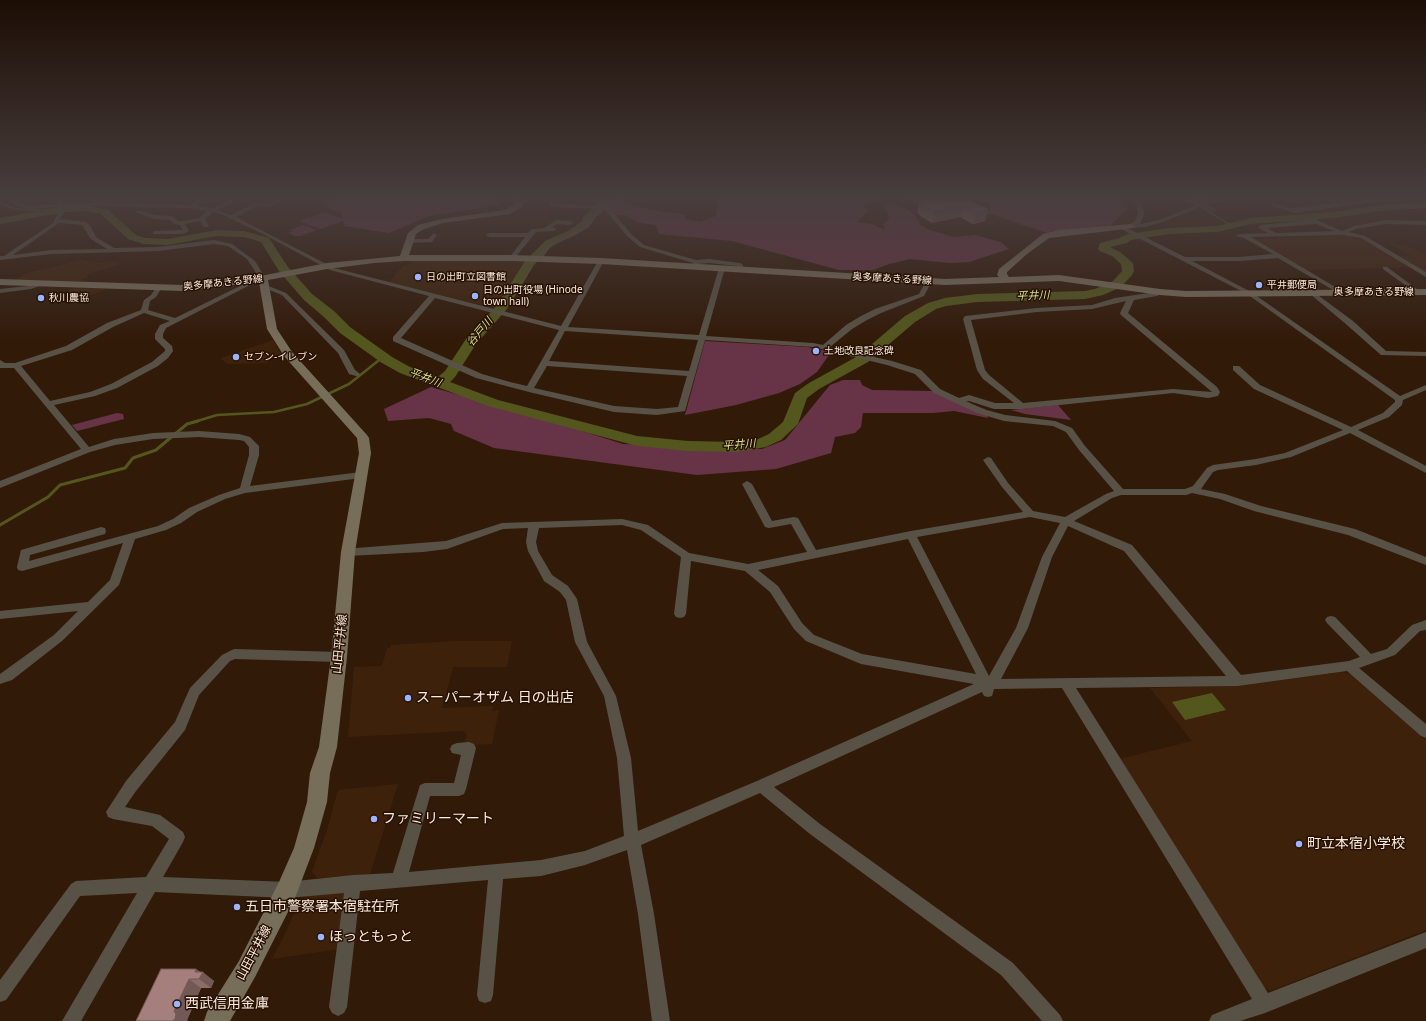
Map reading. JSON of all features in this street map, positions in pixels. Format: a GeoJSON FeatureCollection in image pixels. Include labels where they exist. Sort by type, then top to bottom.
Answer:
{"type":"FeatureCollection","features":[{"type":"Feature","properties":{"kind":"main road"},"geometry":{"type":"LineString","coordinates":[[404,258],[409,246]]}},
{"type":"Feature","properties":{"kind":"main road"},"geometry":{"type":"LineString","coordinates":[[1007,280],[1002,275],[1002,271],[1033,246]]}},
{"type":"Feature","properties":{"kind":"main road","name":"奥多摩あきる野線"},"geometry":{"type":"LineString","coordinates":[[0,282],[159,287],[202,286],[262,281],[304,270],[327,266],[404,258],[540,258],[695,264],[740,270],[929,281],[963,282],[1059,278],[1160,292],[1193,294],[1422,292]]}},
{"type":"Feature","properties":{"kind":"main road","name":"山田平井線"},"geometry":{"type":"LineString","coordinates":[[216,1021],[246,969],[287,890],[304,848],[317,802],[320,773],[328,747],[339,657],[348,552],[365,453],[363,438],[288,354],[272,329],[262,281]]}},
{"type":"Feature","properties":{"kind":"street"},"geometry":{"type":"LineString","coordinates":[[2,259],[22,246]]}},
{"type":"Feature","properties":{"kind":"street"},"geometry":{"type":"LineString","coordinates":[[107,246],[113,249]]}},
{"type":"Feature","properties":{"kind":"street"},"geometry":{"type":"LineString","coordinates":[[2,259],[51,252],[113,249],[158,249],[181,246]]}},
{"type":"Feature","properties":{"kind":"street"},"geometry":{"type":"LineString","coordinates":[[229,246],[234,247],[254,262],[262,281],[284,294],[312,324],[342,352],[355,374]]}},
{"type":"Feature","properties":{"kind":"street"},"geometry":{"type":"LineString","coordinates":[[288,246],[339,271],[563,328],[829,348],[889,363],[918,372],[937,391],[980,411],[992,415],[1055,424],[1064,428],[1072,433],[1082,448],[1120,492]]}},
{"type":"Feature","properties":{"kind":"street"},"geometry":{"type":"LineString","coordinates":[[512,258],[521,246]]}},
{"type":"Feature","properties":{"kind":"street"},"geometry":{"type":"LineString","coordinates":[[540,258],[549,246]]}},
{"type":"Feature","properties":{"kind":"street"},"geometry":{"type":"LineString","coordinates":[[642,246],[695,264],[721,261],[740,265],[740,270]]}},
{"type":"Feature","properties":{"kind":"street"},"geometry":{"type":"LineString","coordinates":[[1159,246],[1249,293],[1399,399]]}},
{"type":"Feature","properties":{"kind":"street"},"geometry":{"type":"LineString","coordinates":[[1262,246],[1340,292]]}},
{"type":"Feature","properties":{"kind":"street"},"geometry":{"type":"LineString","coordinates":[[1377,246],[1426,275]]}},
{"type":"Feature","properties":{"kind":"street"},"geometry":{"type":"LineString","coordinates":[[1185,259],[1239,259],[1278,256]]}},
{"type":"Feature","properties":{"kind":"street"},"geometry":{"type":"LineString","coordinates":[[529,390],[601,261]]}},
{"type":"Feature","properties":{"kind":"street"},"geometry":{"type":"LineString","coordinates":[[434,295],[396,339],[479,376],[529,390],[614,409],[649,412],[672,411],[682,409],[722,268]]}},
{"type":"Feature","properties":{"kind":"street"},"geometry":{"type":"LineString","coordinates":[[1385,268],[1422,292]]}},
{"type":"Feature","properties":{"kind":"street"},"geometry":{"type":"LineString","coordinates":[[48,404],[92,394],[114,386],[155,364],[165,356],[169,348],[159,339],[159,334],[163,327],[205,307],[246,284],[262,281]]}},
{"type":"Feature","properties":{"kind":"street"},"geometry":{"type":"LineString","coordinates":[[829,348],[849,327],[864,318],[878,311],[922,295],[929,281]]}},
{"type":"Feature","properties":{"kind":"street"},"geometry":{"type":"LineString","coordinates":[[0,291],[29,288],[43,283]]}},
{"type":"Feature","properties":{"kind":"street"},"geometry":{"type":"LineString","coordinates":[[144,310],[147,300],[154,296],[159,287]]}},
{"type":"Feature","properties":{"kind":"street"},"geometry":{"type":"LineString","coordinates":[[1022,406],[986,377],[981,370],[967,319],[1036,310],[1092,307],[1106,304],[1115,300],[1155,295],[1160,292]]}},
{"type":"Feature","properties":{"kind":"street"},"geometry":{"type":"LineString","coordinates":[[1311,292],[1350,323],[1384,353],[1426,354]]}},
{"type":"Feature","properties":{"kind":"street"},"geometry":{"type":"LineString","coordinates":[[957,401],[969,398],[994,406],[1022,406],[1173,391],[1208,395],[1215,394],[1216,392],[1214,389],[1124,313],[1131,298]]}},
{"type":"Feature","properties":{"kind":"street"},"geometry":{"type":"LineString","coordinates":[[0,362],[3,366],[16,365],[69,348],[110,325],[144,310],[176,320]]}},
{"type":"Feature","properties":{"kind":"street"},"geometry":{"type":"LineString","coordinates":[[544,363],[692,374]]}},
{"type":"Feature","properties":{"kind":"street"},"geometry":{"type":"LineString","coordinates":[[16,365],[87,450]]}},
{"type":"Feature","properties":{"kind":"street"},"geometry":{"type":"LineString","coordinates":[[1236,368],[1257,387],[1351,430],[1426,470]]}},
{"type":"Feature","properties":{"kind":"street"},"geometry":{"type":"LineString","coordinates":[[1399,399],[1426,387]]}},
{"type":"Feature","properties":{"kind":"street"},"geometry":{"type":"LineString","coordinates":[[1192,490],[1196,488],[1210,470],[1216,467],[1256,462],[1288,455],[1386,415],[1399,403],[1399,399]]}},
{"type":"Feature","properties":{"kind":"street"},"geometry":{"type":"LineString","coordinates":[[0,485],[87,450],[130,439],[199,434],[239,437],[247,439],[254,446],[254,455],[244,490]]}},
{"type":"Feature","properties":{"kind":"street"},"geometry":{"type":"LineString","coordinates":[[988,460],[1004,485],[1030,514]]}},
{"type":"Feature","properties":{"kind":"street"},"geometry":{"type":"LineString","coordinates":[[101,532],[26,553],[22,567],[162,528],[177,521],[193,510],[222,497],[244,490],[361,475]]}},
{"type":"Feature","properties":{"kind":"street"},"geometry":{"type":"LineString","coordinates":[[747,484],[769,525],[794,520],[813,554]]}},
{"type":"Feature","properties":{"kind":"street"},"geometry":{"type":"LineString","coordinates":[[987,688],[995,679],[1021,632],[1047,557],[1066,521],[1109,496],[1120,492],[1178,492],[1192,490],[1222,496],[1258,509],[1351,532],[1426,561]]}},
{"type":"Feature","properties":{"kind":"street"},"geometry":{"type":"LineString","coordinates":[[348,552],[423,548],[447,545],[502,526],[622,522],[644,526],[686,556],[748,568],[911,535],[1030,514],[1066,521],[1128,548],[1238,681]]}},
{"type":"Feature","properties":{"kind":"street"},"geometry":{"type":"LineString","coordinates":[[534,524],[531,542],[532,550],[548,578],[564,589],[571,598],[581,642],[610,696],[624,758],[632,841],[646,914],[661,1021]]}},
{"type":"Feature","properties":{"kind":"street"},"geometry":{"type":"LineString","coordinates":[[911,535],[987,688]]}},
{"type":"Feature","properties":{"kind":"street"},"geometry":{"type":"LineString","coordinates":[[0,679],[8,676],[58,638],[115,582],[124,552],[131,537]]}},
{"type":"Feature","properties":{"kind":"street"},"geometry":{"type":"LineString","coordinates":[[680,614],[686,556]]}},
{"type":"Feature","properties":{"kind":"street"},"geometry":{"type":"LineString","coordinates":[[748,568],[774,589],[798,626],[810,638],[861,659],[978,680],[987,688]]}},
{"type":"Feature","properties":{"kind":"street"},"geometry":{"type":"LineString","coordinates":[[0,615],[89,606]]}},
{"type":"Feature","properties":{"kind":"street"},"geometry":{"type":"LineString","coordinates":[[1331,620],[1370,659]]}},
{"type":"Feature","properties":{"kind":"street"},"geometry":{"type":"LineString","coordinates":[[0,994],[76,889],[152,884],[287,890],[399,879],[541,868],[585,858],[632,841],[987,688],[1065,682],[1238,681],[1349,666],[1391,652],[1416,628],[1426,625]]}},
{"type":"Feature","properties":{"kind":"street"},"geometry":{"type":"LineString","coordinates":[[71,1021],[178,837],[155,820],[113,812],[131,786],[180,726],[194,692],[226,658],[234,654],[339,657]]}},
{"type":"Feature","properties":{"kind":"street"},"geometry":{"type":"LineString","coordinates":[[1349,666],[1426,732]]}},
{"type":"Feature","properties":{"kind":"street"},"geometry":{"type":"LineString","coordinates":[[1065,682],[1265,1004]]}},
{"type":"Feature","properties":{"kind":"street"},"geometry":{"type":"LineString","coordinates":[[399,879],[425,790],[459,790],[469,748],[457,749]]}},
{"type":"Feature","properties":{"kind":"street"},"geometry":{"type":"LineString","coordinates":[[762,786],[815,829],[1007,969],[1054,1021]]}},
{"type":"Feature","properties":{"kind":"street"},"geometry":{"type":"LineString","coordinates":[[486,995],[496,872]]}},
{"type":"Feature","properties":{"kind":"street"},"geometry":{"type":"LineString","coordinates":[[338,1007],[353,883]]}},
{"type":"Feature","properties":{"kind":"street"},"geometry":{"type":"LineString","coordinates":[[1218,1021],[1265,1004],[1426,940]]}},
{"type":"Feature","properties":{"kind":"shaded area"},"geometry":{"type":"Polygon","coordinates":[[[749,246],[1005,246],[1009,249],[969,262],[950,263],[910,259],[873,270],[839,270],[749,246]]]}},
{"type":"Feature","properties":{"kind":"shaded area"},"geometry":{"type":"Polygon","coordinates":[[[1266,246],[1375,246],[1412,267],[1305,270],[1266,246]]]}},
{"type":"Feature","properties":{"kind":"shaded area"},"geometry":{"type":"Polygon","coordinates":[[[1392,246],[1406,246],[1426,254],[1426,271],[1423,271],[1398,256],[1410,256],[1392,246]]]}},
{"type":"Feature","properties":{"kind":"shaded area"},"geometry":{"type":"Polygon","coordinates":[[[83,260],[102,263],[115,261],[122,264],[89,273],[86,278],[82,279],[80,282],[16,280],[27,273],[83,260]]]}},
{"type":"Feature","properties":{"kind":"shaded area","name":"日の出町役場 (Hinode town hall)"},"geometry":{"type":"Polygon","coordinates":[[[412,261],[529,261],[496,309],[389,282],[403,266],[409,265],[412,261]]]}},
{"type":"Feature","properties":{"kind":"shaded area"},"geometry":{"type":"Polygon","coordinates":[[[74,287],[108,288],[89,296],[56,302],[74,287]]]}},
{"type":"Feature","properties":{"kind":"shaded area"},"geometry":{"type":"Polygon","coordinates":[[[273,340],[282,355],[270,359],[268,363],[227,364],[221,358],[273,340]]]}},
{"type":"Feature","properties":{"kind":"shaded area"},"geometry":{"type":"Polygon","coordinates":[[[705,341],[807,347],[831,352],[817,372],[800,384],[779,393],[736,405],[685,415],[705,341]]]}},
{"type":"Feature","properties":{"kind":"shaded area"},"geometry":{"type":"Polygon","coordinates":[[[843,380],[860,380],[862,385],[872,390],[933,391],[985,409],[988,418],[954,411],[933,413],[863,413],[861,427],[855,433],[835,437],[831,453],[776,469],[697,475],[494,448],[454,431],[451,424],[429,418],[388,421],[384,409],[431,387],[541,418],[623,444],[762,449],[785,440],[830,385],[843,380]]]}},
{"type":"Feature","properties":{"kind":"shaded area"},"geometry":{"type":"Polygon","coordinates":[[[1058,405],[1071,420],[1025,414],[1011,410],[1058,405]]]}},
{"type":"Feature","properties":{"kind":"shaded area"},"geometry":{"type":"Polygon","coordinates":[[[117,413],[123,414],[124,419],[77,431],[72,425],[117,413]]]}},
{"type":"Feature","properties":{"kind":"shaded area"},"geometry":{"type":"Polygon","coordinates":[[[456,641],[512,641],[507,667],[453,667],[442,708],[493,706],[492,711],[499,710],[492,744],[464,745],[467,734],[463,731],[348,737],[354,667],[382,666],[387,648],[390,648],[391,645],[456,641]]]}},
{"type":"Feature","properties":{"kind":"shaded area","name":"町立本宿小学校"},"geometry":{"type":"Polygon","coordinates":[[[1342,672],[1350,674],[1426,740],[1426,930],[1270,991],[1263,987],[1119,759],[1192,741],[1150,688],[1240,686],[1342,672]]]}},
{"type":"Feature","properties":{"kind":"shaded area"},"geometry":{"type":"Polygon","coordinates":[[[1212,693],[1226,710],[1185,720],[1172,702],[1212,693]]]}},
{"type":"Feature","properties":{"kind":"shaded area"},"geometry":{"type":"Polygon","coordinates":[[[398,784],[370,874],[317,878],[312,872],[327,830],[338,790],[398,784]]]}},
{"type":"Feature","properties":{"kind":"shaded area"},"geometry":{"type":"Polygon","coordinates":[[[346,891],[340,949],[272,959],[299,903],[310,893],[346,891]]]}},
{"type":"Feature","properties":{"kind":"building"},"geometry":{"type":"Polygon","coordinates":[[[161,969],[196,969],[195,972],[203,972],[199,979],[189,979],[174,1011],[176,1014],[175,1019],[172,1021],[136,1021],[161,969]]]}},
{"type":"Feature","properties":{"kind":"waterway","name":"平井川"},"geometry":{"type":"LineString","coordinates":[[269,246],[283,269],[308,297],[329,314],[345,330],[387,360],[405,370],[440,383]]}},
{"type":"Feature","properties":{"kind":"waterway","name":"谷戸川"},"geometry":{"type":"LineString","coordinates":[[440,383],[450,374],[471,342],[503,306],[529,263],[546,246]]}},
{"type":"Feature","properties":{"kind":"waterway","name":"平井川"},"geometry":{"type":"LineString","coordinates":[[440,383],[493,403],[637,441],[688,446],[736,447],[760,444],[775,437],[790,424],[800,396],[814,386],[863,359],[910,319],[932,306],[945,302],[977,298],[1085,295],[1099,292],[1117,284],[1128,271],[1127,263],[1116,254],[1104,249],[1104,246]]}},
{"type":"Feature","properties":{"kind":"waterway"},"geometry":{"type":"LineString","coordinates":[[194,422],[217,415],[274,412],[307,404],[349,384],[383,357]]}},
{"type":"Feature","properties":{"kind":"waterway"},"geometry":{"type":"LineString","coordinates":[[0,525],[48,497],[60,485],[125,468],[133,458],[156,450],[187,424],[198,421]]}},
{"type":"Feature","properties":{"kind":"place","name":"日の出町立図書館"},"geometry":{"type":"Point","coordinates":[418,277]}},
{"type":"Feature","properties":{"kind":"place","name":"平井郵便局"},"geometry":{"type":"Point","coordinates":[1259,285]}},
{"type":"Feature","properties":{"kind":"place","name":"日の出町役場 (Hinode town hall)"},"geometry":{"type":"Point","coordinates":[475,296]}},
{"type":"Feature","properties":{"kind":"place","name":"秋川農協"},"geometry":{"type":"Point","coordinates":[41,298]}},
{"type":"Feature","properties":{"kind":"place","name":"土地改良記念碑"},"geometry":{"type":"Point","coordinates":[816,351]}},
{"type":"Feature","properties":{"kind":"place","name":"セブン-イレブン"},"geometry":{"type":"Point","coordinates":[236,357]}},
{"type":"Feature","properties":{"kind":"place","name":"スーパーオザム 日の出店"},"geometry":{"type":"Point","coordinates":[408,698]}},
{"type":"Feature","properties":{"kind":"place","name":"ファミリーマート"},"geometry":{"type":"Point","coordinates":[374,819]}},
{"type":"Feature","properties":{"kind":"place","name":"町立本宿小学校"},"geometry":{"type":"Point","coordinates":[1299,844]}},
{"type":"Feature","properties":{"kind":"place","name":"五日市警察署本宿駐在所"},"geometry":{"type":"Point","coordinates":[237,907]}},
{"type":"Feature","properties":{"kind":"place","name":"ほっともっと"},"geometry":{"type":"Point","coordinates":[321,937]}},
{"type":"Feature","properties":{"kind":"place","name":"西武信用金庫"},"geometry":{"type":"Point","coordinates":[177,1004]}}]}
